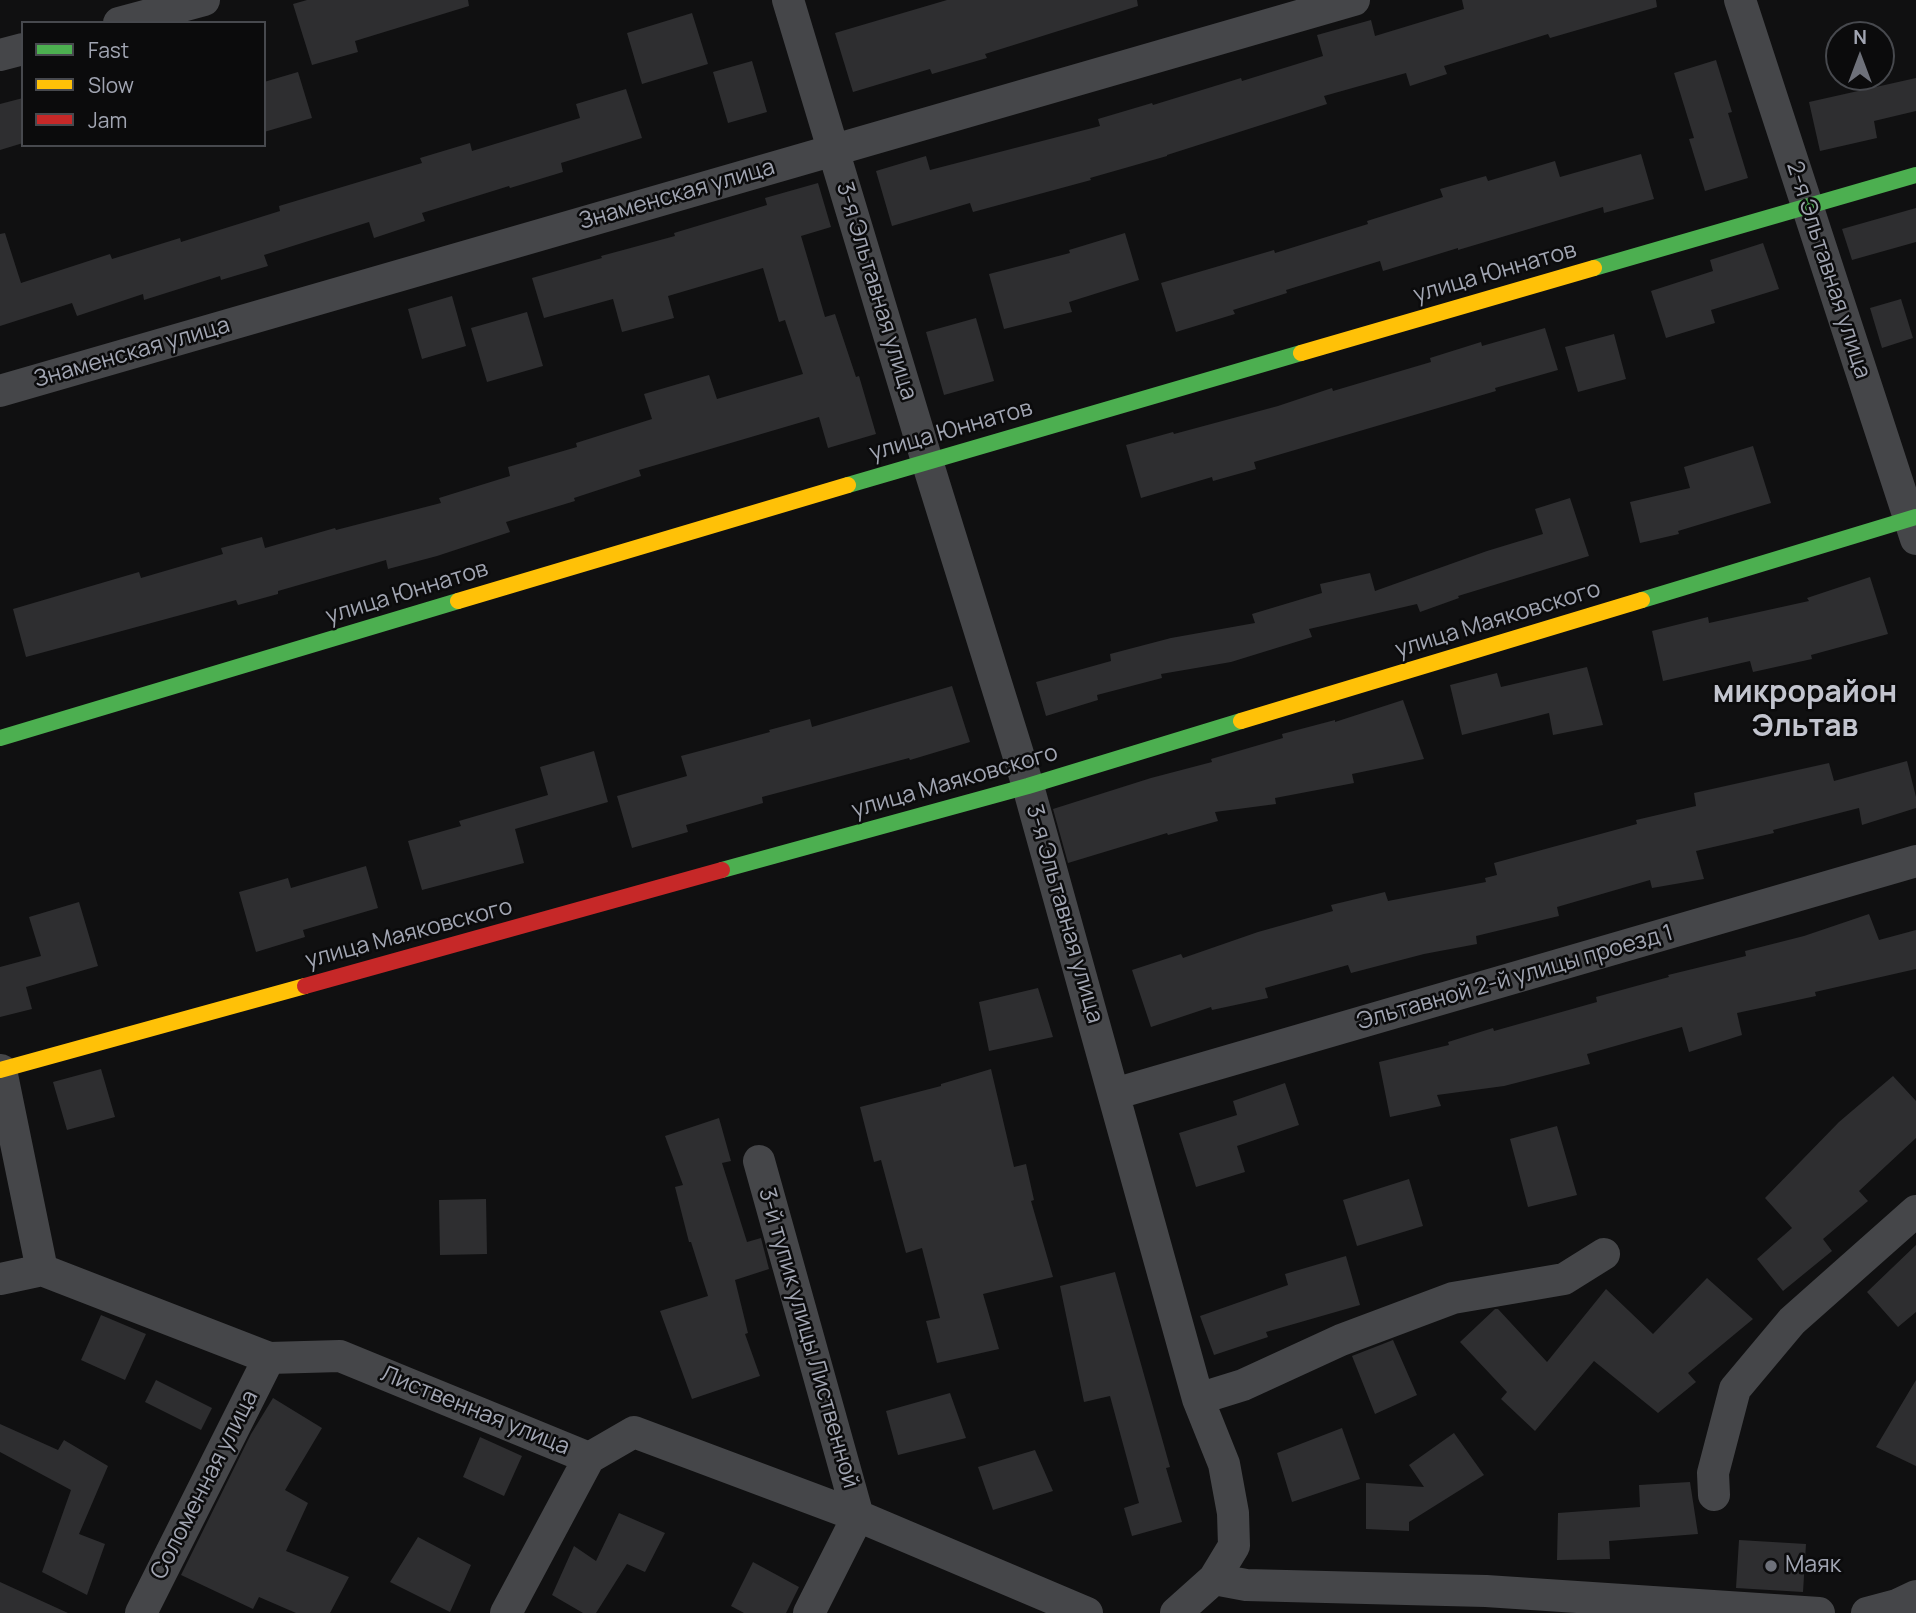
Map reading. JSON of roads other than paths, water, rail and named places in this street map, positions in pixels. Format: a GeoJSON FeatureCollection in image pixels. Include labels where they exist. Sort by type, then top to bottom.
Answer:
{"type":"FeatureCollection","features":[{"type":"Feature","properties":{"kind":"street"},"geometry":{"type":"LineString","coordinates":[[126,21],[204,0]]}},
{"type":"Feature","properties":{"kind":"street","name":"3-я Эльтавная улица"},"geometry":{"type":"LineString","coordinates":[[788,0],[1028,786],[1198,1399],[1224,1464],[1234,1513],[1234,1546],[1214,1579],[1176,1613]]}},
{"type":"Feature","properties":{"kind":"street","name":"Знаменская улица"},"geometry":{"type":"LineString","coordinates":[[0,391],[1354,0]]}},
{"type":"Feature","properties":{"kind":"street","name":"2-я Эльтавная улица"},"geometry":{"type":"LineString","coordinates":[[1740,0],[1806,207],[1914,525]]}},
{"type":"Feature","properties":{"kind":"street"},"geometry":{"type":"LineString","coordinates":[[0,55],[21,50]]}},
{"type":"Feature","properties":{"kind":"street","name":"улица Юннатов"},"geometry":{"type":"LineString","coordinates":[[0,738],[927,461],[1916,175]]}},
{"type":"Feature","properties":{"kind":"street","name":"улица Маяковского"},"geometry":{"type":"LineString","coordinates":[[1,1070],[1028,786],[1914,525]]}},
{"type":"Feature","properties":{"kind":"street","name":"Эльтавной 2-й улицы проезд 1"},"geometry":{"type":"LineString","coordinates":[[1114,1094],[1916,861]]}},
{"type":"Feature","properties":{"kind":"street"},"geometry":{"type":"LineString","coordinates":[[0,1279],[42,1270],[1,1070]]}},
{"type":"Feature","properties":{"kind":"street","name":"3-й тупик улицы Лиственной"},"geometry":{"type":"LineString","coordinates":[[759,1161],[858,1516]]}},
{"type":"Feature","properties":{"kind":"street"},"geometry":{"type":"LineString","coordinates":[[1714,1495],[1713,1473],[1735,1389],[1792,1321],[1916,1212]]}},
{"type":"Feature","properties":{"kind":"street"},"geometry":{"type":"LineString","coordinates":[[1198,1399],[1243,1385],[1341,1340],[1452,1298],[1564,1279],[1604,1254]]}},
{"type":"Feature","properties":{"kind":"street","name":"Лиственная улица"},"geometry":{"type":"LineString","coordinates":[[42,1270],[269,1358],[341,1356],[589,1458],[634,1432],[858,1516],[1087,1613]]}},
{"type":"Feature","properties":{"kind":"street","name":"Соломенная улица"},"geometry":{"type":"LineString","coordinates":[[141,1613],[269,1358]]}},
{"type":"Feature","properties":{"kind":"street"},"geometry":{"type":"LineString","coordinates":[[506,1613],[589,1458]]}},
{"type":"Feature","properties":{"kind":"street"},"geometry":{"type":"LineString","coordinates":[[809,1613],[858,1516]]}},
{"type":"Feature","properties":{"kind":"street"},"geometry":{"type":"LineString","coordinates":[[1214,1579],[1246,1585],[1486,1591],[1819,1613]]}},
{"type":"Feature","properties":{"kind":"street"},"geometry":{"type":"LineString","coordinates":[[1867,1613],[1897,1605],[1916,1596]]}},
{"type":"Feature","properties":{"kind":"place","name":"Маяк"},"geometry":{"type":"Point","coordinates":[1771,1566]}},
{"type":"Feature","properties":{"kind":"district","name":"микрорайон Эльтав"},"geometry":{"type":"Point","coordinates":[1805,711]}}]}
